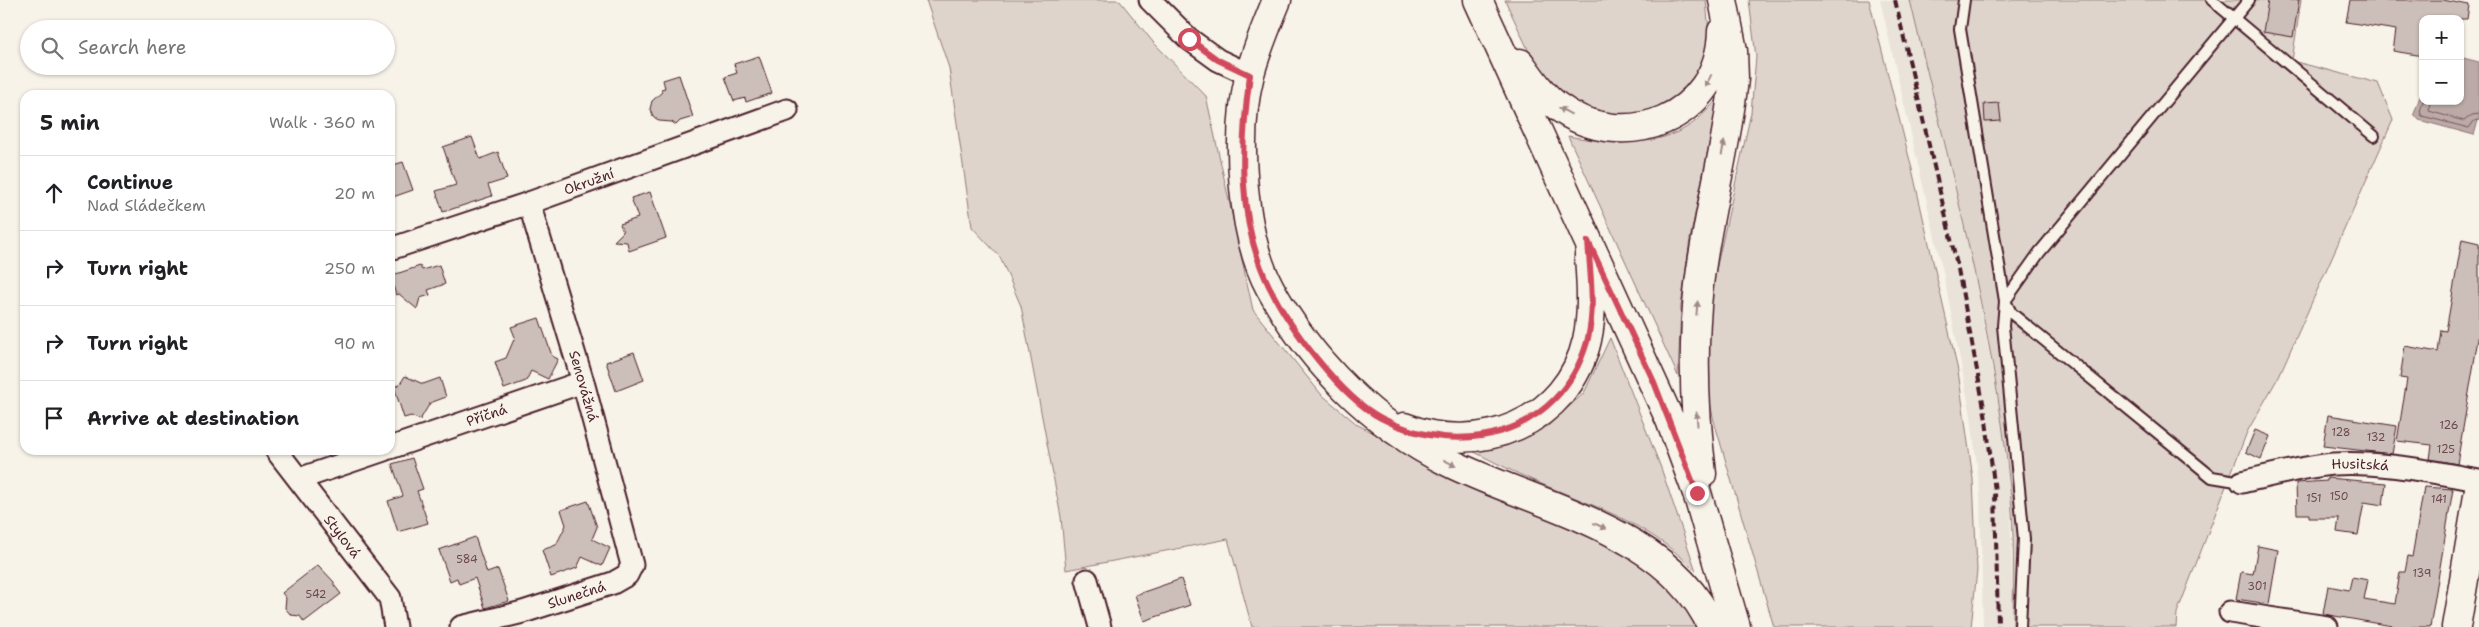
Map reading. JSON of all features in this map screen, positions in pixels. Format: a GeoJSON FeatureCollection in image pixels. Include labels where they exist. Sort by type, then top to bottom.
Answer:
{"type":"FeatureCollection","features":[{"type":"Feature","properties":{"kind":"main road"},"geometry":{"type":"LineString","coordinates":[[1277,0],[1250,75],[1243,126],[1242,162],[1255,247],[1269,286],[1305,344],[1348,392],[1380,418],[1446,461],[1491,483],[1595,524],[1632,543],[1664,565],[1698,603],[1712,627]]}},
{"type":"Feature","properties":{"kind":"main road"},"geometry":{"type":"LineString","coordinates":[[1479,0],[1519,62],[1547,97],[1573,116],[1589,122],[1620,127],[1650,125],[1667,119],[1679,113],[1699,96],[1707,85],[1717,60],[1722,38],[1723,0]]}},
{"type":"Feature","properties":{"kind":"main road"},"geometry":{"type":"LineString","coordinates":[[1479,0],[1670,420],[1711,537],[1736,627]]}},
{"type":"Feature","properties":{"kind":"main road"},"geometry":{"type":"LineString","coordinates":[[1711,537],[1698,445],[1696,326],[1700,283],[1734,79],[1733,51],[1723,0]]}},
{"type":"Feature","properties":{"kind":"main road"},"geometry":{"type":"LineString","coordinates":[[1380,418],[1414,431],[1453,438],[1471,438],[1505,431],[1537,415],[1564,387],[1587,342],[1592,310],[1588,241]]}},
{"type":"Feature","properties":{"kind":"main road"},"geometry":{"type":"LineString","coordinates":[[2456,627],[2479,490]]}},
{"type":"Feature","properties":{"kind":"street"},"geometry":{"type":"LineString","coordinates":[[1150,0],[1189,39],[1218,60],[1250,75]]}},
{"type":"Feature","properties":{"kind":"street","name":"Okružní"},"geometry":{"type":"LineString","coordinates":[[395,247],[529,203],[787,110]]}},
{"type":"Feature","properties":{"kind":"street","name":"Senovážná"},"geometry":{"type":"LineString","coordinates":[[529,203],[584,382],[632,559],[630,571]]}},
{"type":"Feature","properties":{"kind":"street","name":"Příčná"},"geometry":{"type":"LineString","coordinates":[[395,446],[584,382]]}},
{"type":"Feature","properties":{"kind":"street","name":"Stylová"},"geometry":{"type":"LineString","coordinates":[[280,455],[390,598],[395,627]]}},
{"type":"Feature","properties":{"kind":"street"},"geometry":{"type":"LineString","coordinates":[[299,479],[369,455]]}},
{"type":"Feature","properties":{"kind":"street","name":"Husitská"},"geometry":{"type":"LineString","coordinates":[[2242,482],[2302,468],[2335,464],[2373,465],[2479,480]]}},
{"type":"Feature","properties":{"kind":"street","name":"Slunečná"},"geometry":{"type":"LineString","coordinates":[[461,627],[523,612],[613,583],[630,571]]}},
{"type":"Feature","properties":{"kind":"street"},"geometry":{"type":"LineString","coordinates":[[1087,580],[1100,627]]}},
{"type":"Feature","properties":{"kind":"street"},"geometry":{"type":"LineString","coordinates":[[2230,612],[2327,627]]}},
{"type":"Feature","properties":{"kind":"lane"},"geometry":{"type":"LineString","coordinates":[[1964,0],[1960,29],[2005,301],[2003,326],[2024,539],[2020,627]]}},
{"type":"Feature","properties":{"kind":"lane"},"geometry":{"type":"LineString","coordinates":[[2212,0],[2374,136]]}},
{"type":"Feature","properties":{"kind":"lane"},"geometry":{"type":"LineString","coordinates":[[2005,301],[2039,253],[2249,0]]}},
{"type":"Feature","properties":{"kind":"lane"},"geometry":{"type":"LineString","coordinates":[[2005,301],[2011,313],[2212,477],[2242,482]]}},
{"type":"Feature","properties":{"kind":"shaded area"},"geometry":{"type":"Polygon","coordinates":[[[926,0],[1119,0],[1153,42],[1206,96],[1253,310],[1321,394],[1358,425],[1497,496],[1629,553],[1678,593],[1700,627],[1252,627],[1228,539],[1066,570],[1061,517],[1021,306],[1000,257],[972,227],[949,68],[926,0]]]}},
{"type":"Feature","properties":{"kind":"shaded area"},"geometry":{"type":"Polygon","coordinates":[[[1505,0],[1706,0],[1709,33],[1701,70],[1677,98],[1653,110],[1627,116],[1596,112],[1565,100],[1538,71],[1505,0]]]}},
{"type":"Feature","properties":{"kind":"shaded area"},"geometry":{"type":"Polygon","coordinates":[[[1749,0],[1869,0],[1912,169],[1958,371],[1973,479],[1977,570],[1971,627],[1774,627],[1714,421],[1705,381],[1712,288],[1751,113],[1756,57],[1749,0]]]}},
{"type":"Feature","properties":{"kind":"shaded area"},"geometry":{"type":"Polygon","coordinates":[[[1880,0],[1910,0],[1973,266],[2000,411],[2010,490],[2013,627],[1983,627],[1980,492],[1971,416],[1943,272],[1880,0]]]}},
{"type":"Feature","properties":{"kind":"shaded area"},"geometry":{"type":"Polygon","coordinates":[[[1910,0],[2301,0],[2292,61],[2378,83],[2393,120],[2279,376],[2247,432],[2177,613],[2176,627],[2013,627],[2012,505],[1993,365],[1968,242],[1910,0]]]}},
{"type":"Feature","properties":{"kind":"shaded area"},"geometry":{"type":"Polygon","coordinates":[[[1718,99],[1690,239],[1681,306],[1678,376],[1568,136],[1617,142],[1651,140],[1682,130],[1696,121],[1718,99]]]}},
{"type":"Feature","properties":{"kind":"shaded area"},"geometry":{"type":"Polygon","coordinates":[[[1610,338],[1661,468],[1696,571],[1658,539],[1618,516],[1521,475],[1462,446],[1493,448],[1521,440],[1548,426],[1584,393],[1610,338]]]}},
{"type":"Feature","properties":{"kind":"water"},"geometry":{"type":"Polygon","coordinates":[[[2464,58],[2479,62],[2479,117],[2474,135],[2419,120],[2414,114],[2419,99],[2419,105],[2464,105],[2464,58]]]}},
{"type":"Feature","properties":{"kind":"building"},"geometry":{"type":"Polygon","coordinates":[[[2268,0],[2299,0],[2293,37],[2263,32],[2268,0]]]}},
{"type":"Feature","properties":{"kind":"building"},"geometry":{"type":"Polygon","coordinates":[[[2350,0],[2443,0],[2469,5],[2467,19],[2464,19],[2464,15],[2419,15],[2419,55],[2393,51],[2396,30],[2346,22],[2350,0]]]}},
{"type":"Feature","properties":{"kind":"building"},"geometry":{"type":"Polygon","coordinates":[[[759,56],[772,93],[746,102],[745,98],[734,101],[725,77],[737,73],[734,64],[759,56]]]}},
{"type":"Feature","properties":{"kind":"building"},"geometry":{"type":"Polygon","coordinates":[[[679,75],[693,117],[680,121],[676,125],[672,122],[659,121],[653,116],[650,109],[652,101],[662,92],[661,89],[665,88],[663,80],[679,75]]]}},
{"type":"Feature","properties":{"kind":"building"},"geometry":{"type":"Polygon","coordinates":[[[1999,103],[2001,121],[1985,122],[1984,104],[1999,103]]]}},
{"type":"Feature","properties":{"kind":"building"},"geometry":{"type":"Polygon","coordinates":[[[472,137],[480,159],[498,152],[507,179],[488,185],[492,196],[443,212],[436,191],[456,185],[443,147],[472,137]]]}},
{"type":"Feature","properties":{"kind":"building"},"geometry":{"type":"Polygon","coordinates":[[[403,162],[413,190],[395,196],[395,164],[403,162]]]}},
{"type":"Feature","properties":{"kind":"building"},"geometry":{"type":"Polygon","coordinates":[[[650,192],[666,238],[629,251],[627,242],[614,241],[623,232],[620,224],[638,218],[631,198],[650,192]]]}},
{"type":"Feature","properties":{"kind":"building"},"geometry":{"type":"Polygon","coordinates":[[[2462,239],[2479,243],[2479,333],[2457,464],[2430,459],[2432,445],[2397,441],[2407,379],[2400,378],[2405,346],[2438,352],[2441,330],[2446,331],[2462,239]]]}},
{"type":"Feature","properties":{"kind":"building"},"geometry":{"type":"Polygon","coordinates":[[[439,265],[445,284],[428,290],[430,295],[420,298],[417,309],[399,294],[396,295],[395,274],[420,266],[422,270],[439,265]]]}},
{"type":"Feature","properties":{"kind":"building"},"geometry":{"type":"Polygon","coordinates":[[[539,318],[552,356],[558,359],[548,379],[531,371],[526,381],[504,389],[495,362],[506,358],[515,337],[511,327],[539,318]]]}},
{"type":"Feature","properties":{"kind":"building"},"geometry":{"type":"Polygon","coordinates":[[[634,352],[644,380],[616,391],[606,362],[634,352]]]}},
{"type":"Feature","properties":{"kind":"building"},"geometry":{"type":"Polygon","coordinates":[[[405,376],[423,384],[440,378],[446,397],[430,403],[420,420],[411,416],[404,418],[395,390],[395,386],[400,384],[405,376]]]}},
{"type":"Feature","properties":{"kind":"building"},"geometry":{"type":"Polygon","coordinates":[[[2328,415],[2397,426],[2392,454],[2323,446],[2328,415]]]}},
{"type":"Feature","properties":{"kind":"building"},"geometry":{"type":"Polygon","coordinates":[[[2255,430],[2270,436],[2261,459],[2246,452],[2255,430]]]}},
{"type":"Feature","properties":{"kind":"building"},"geometry":{"type":"Polygon","coordinates":[[[412,458],[423,489],[417,491],[428,523],[398,532],[388,501],[403,496],[392,464],[412,458]]]}},
{"type":"Feature","properties":{"kind":"building"},"geometry":{"type":"Polygon","coordinates":[[[2327,478],[2386,483],[2383,505],[2364,502],[2358,535],[2337,532],[2339,518],[2309,518],[2309,514],[2297,514],[2296,483],[2327,481],[2327,478]]]}},
{"type":"Feature","properties":{"kind":"building"},"geometry":{"type":"Polygon","coordinates":[[[2424,487],[2453,489],[2430,627],[2398,627],[2323,614],[2328,586],[2349,590],[2352,577],[2368,580],[2364,599],[2395,604],[2400,572],[2405,572],[2408,556],[2412,557],[2424,487]]]}},
{"type":"Feature","properties":{"kind":"building"},"geometry":{"type":"Polygon","coordinates":[[[588,501],[597,527],[592,539],[610,548],[602,566],[582,557],[577,568],[551,577],[542,550],[556,545],[566,525],[561,510],[588,501]]]}},
{"type":"Feature","properties":{"kind":"building"},"geometry":{"type":"Polygon","coordinates":[[[475,537],[487,573],[498,569],[509,601],[485,608],[475,578],[459,584],[457,578],[450,581],[439,550],[475,537]]]}},
{"type":"Feature","properties":{"kind":"building"},"geometry":{"type":"Polygon","coordinates":[[[2258,546],[2278,550],[2269,604],[2236,599],[2241,572],[2253,574],[2258,546]]]}},
{"type":"Feature","properties":{"kind":"building"},"geometry":{"type":"Polygon","coordinates":[[[318,565],[334,582],[334,585],[341,594],[304,622],[300,616],[291,615],[285,608],[286,598],[282,593],[318,565]]]}},
{"type":"Feature","properties":{"kind":"building"},"geometry":{"type":"Polygon","coordinates":[[[1181,579],[1190,605],[1144,621],[1135,595],[1181,579]]]}},
{"type":"Feature","properties":{"kind":"railway"},"geometry":{"type":"LineString","coordinates":[[1895,0],[1958,269],[1985,413],[1995,491],[1998,627]]}},
{"type":"Feature","properties":{"kind":"route"},"geometry":{"type":"LineString","coordinates":[[1189,39],[1218,60],[1250,75],[1243,126],[1242,162],[1247,206],[1255,247],[1269,286],[1305,344],[1348,392],[1380,418],[1414,431],[1453,438],[1471,438],[1505,431],[1537,415],[1551,403],[1564,387],[1581,358],[1587,342],[1592,310],[1588,241],[1654,382],[1697,493]]}}]}
